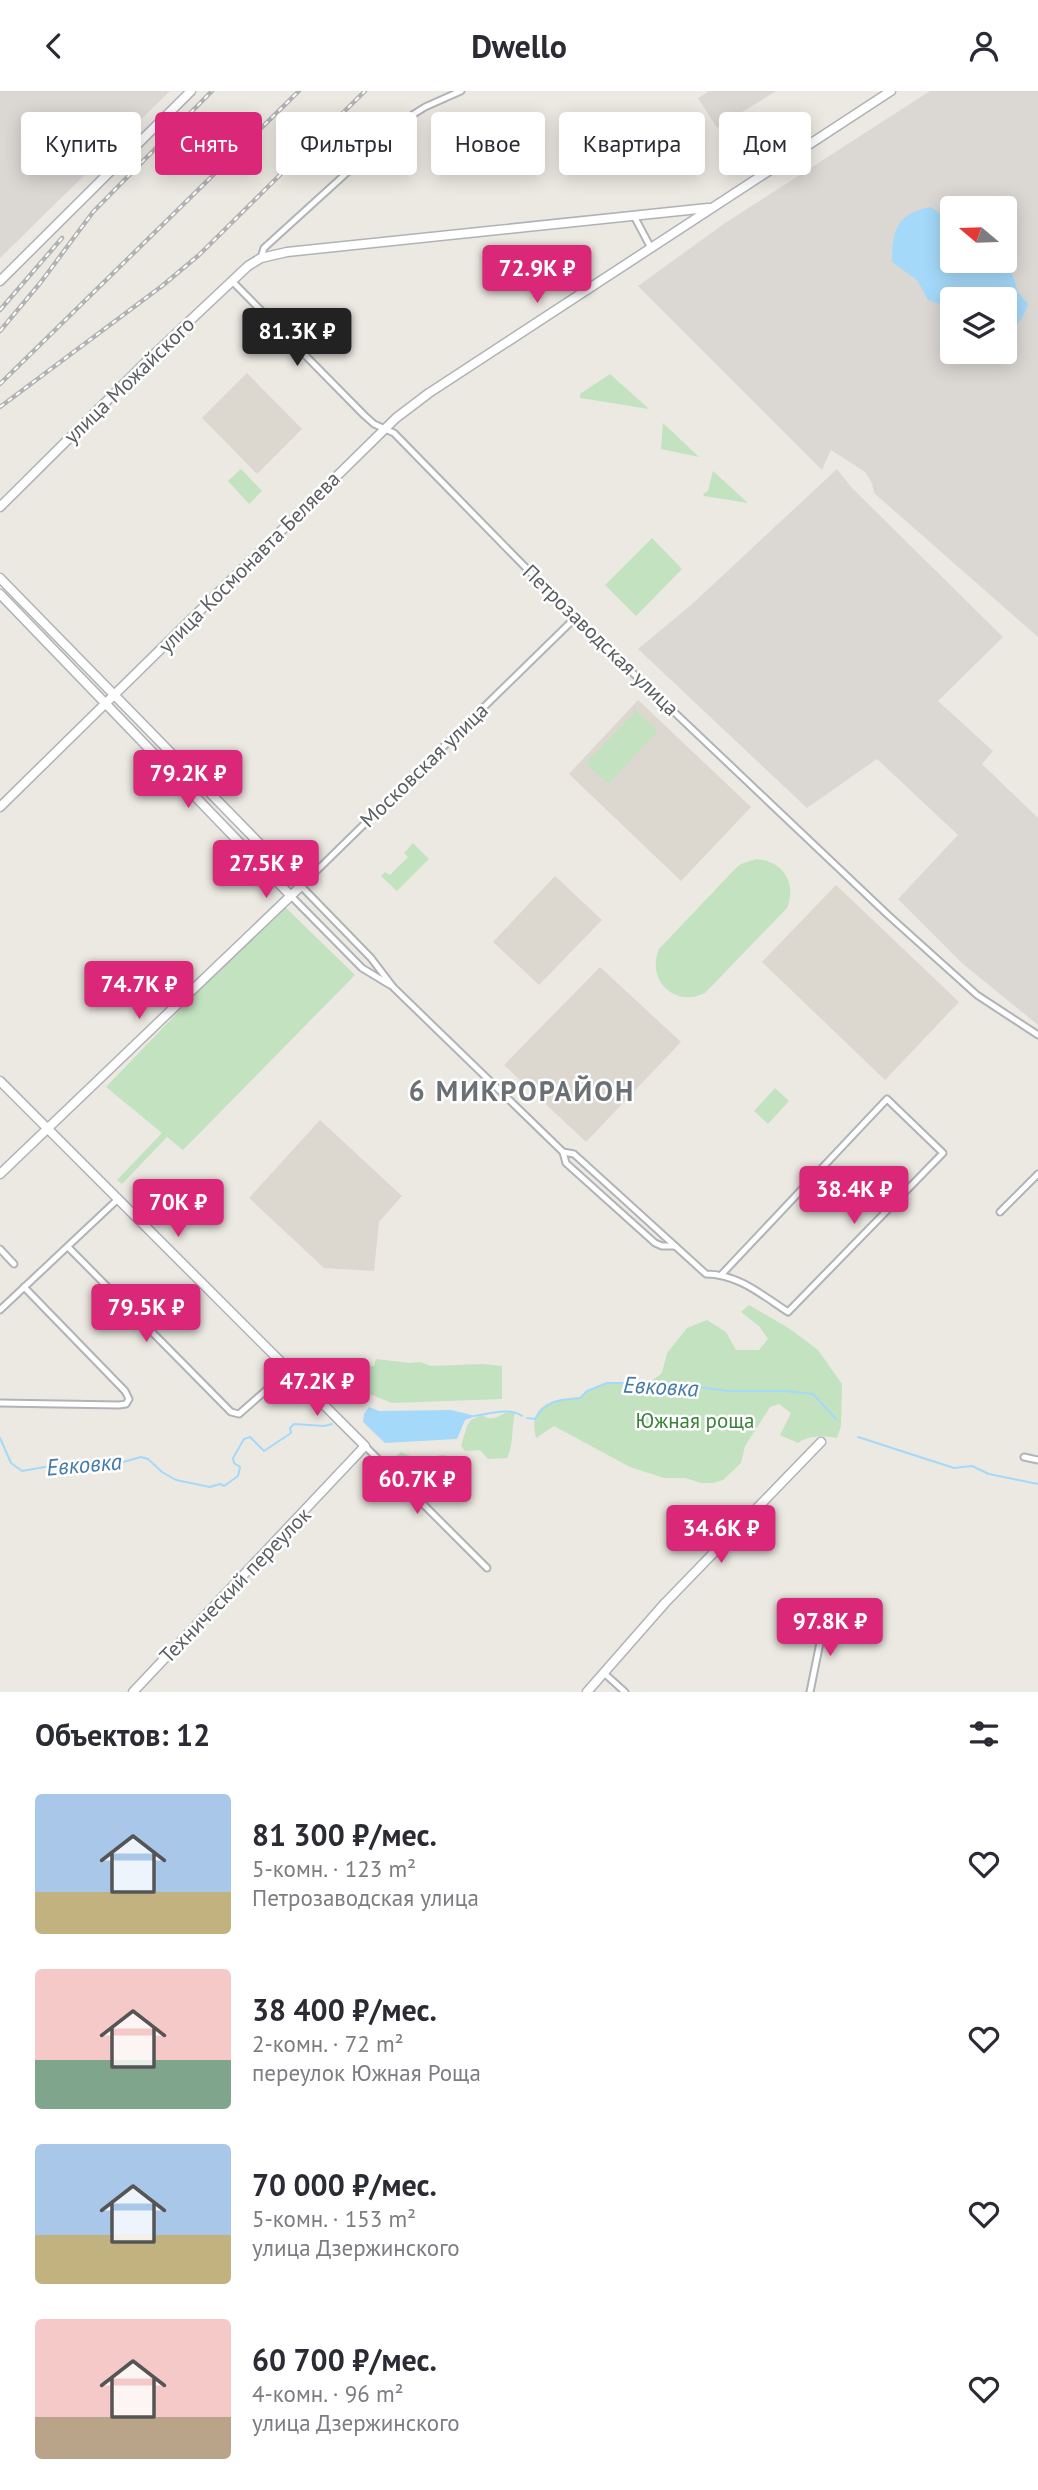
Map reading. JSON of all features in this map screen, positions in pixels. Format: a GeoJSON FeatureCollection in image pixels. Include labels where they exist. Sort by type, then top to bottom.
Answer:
{"type":"FeatureCollection","features":[{"type":"Feature","properties":{"kind":"street"},"geometry":{"type":"LineString","coordinates":[[0,281],[191,91]]}},
{"type":"Feature","properties":{"kind":"street"},"geometry":{"type":"LineString","coordinates":[[461,91],[406,119],[264,248],[261,258],[288,252],[711,208]]}},
{"type":"Feature","properties":{"kind":"street","name":"улица Космонавта Беляева"},"geometry":{"type":"LineString","coordinates":[[0,807],[383,429],[429,393],[891,91]]}},
{"type":"Feature","properties":{"kind":"street"},"geometry":{"type":"LineString","coordinates":[[634,216],[651,248]]}},
{"type":"Feature","properties":{"kind":"street","name":"улица Можайского"},"geometry":{"type":"LineString","coordinates":[[0,507],[146,362],[231,281],[261,258]]}},
{"type":"Feature","properties":{"kind":"street","name":"Петрозаводская улица"},"geometry":{"type":"LineString","coordinates":[[231,281],[325,378],[374,424],[394,433],[575,618],[888,915],[977,995],[1038,1035]]}},
{"type":"Feature","properties":{"kind":"street"},"geometry":{"type":"LineString","coordinates":[[0,579],[371,958],[393,987],[563,1152],[566,1163],[655,1243],[675,1246]]}},
{"type":"Feature","properties":{"kind":"street"},"geometry":{"type":"LineString","coordinates":[[0,594],[362,968],[393,987]]}},
{"type":"Feature","properties":{"kind":"street","name":"Московская улица"},"geometry":{"type":"LineString","coordinates":[[0,1174],[291,896],[575,618]]}},
{"type":"Feature","properties":{"kind":"street"},"geometry":{"type":"LineString","coordinates":[[362,968],[371,958]]}},
{"type":"Feature","properties":{"kind":"street"},"geometry":{"type":"LineString","coordinates":[[0,1081],[487,1568]]}},
{"type":"Feature","properties":{"kind":"street"},"geometry":{"type":"LineString","coordinates":[[563,1152],[574,1154],[706,1274],[722,1274],[739,1280],[788,1312],[943,1153],[887,1099],[722,1274]]}},
{"type":"Feature","properties":{"kind":"street"},"geometry":{"type":"LineString","coordinates":[[1000,1212],[1038,1174]]}},
{"type":"Feature","properties":{"kind":"street"},"geometry":{"type":"LineString","coordinates":[[0,1310],[118,1199]]}},
{"type":"Feature","properties":{"kind":"street"},"geometry":{"type":"LineString","coordinates":[[68,1247],[230,1412],[239,1414],[288,1371]]}},
{"type":"Feature","properties":{"kind":"street"},"geometry":{"type":"LineString","coordinates":[[0,1249],[14,1264]]}},
{"type":"Feature","properties":{"kind":"street"},"geometry":{"type":"LineString","coordinates":[[0,1403],[119,1405],[128,1402],[129,1396],[125,1391],[24,1287]]}},
{"type":"Feature","properties":{"kind":"street"},"geometry":{"type":"LineString","coordinates":[[587,1692],[675,1593],[821,1442]]}},
{"type":"Feature","properties":{"kind":"street","name":"Технический переулок"},"geometry":{"type":"LineString","coordinates":[[133,1692],[365,1446]]}},
{"type":"Feature","properties":{"kind":"street"},"geometry":{"type":"LineString","coordinates":[[1024,1457],[1038,1460]]}},
{"type":"Feature","properties":{"kind":"street"},"geometry":{"type":"LineString","coordinates":[[810,1692],[825,1618]]}},
{"type":"Feature","properties":{"kind":"street"},"geometry":{"type":"LineString","coordinates":[[604,1673],[625,1692]]}},
{"type":"Feature","properties":{"kind":"shaded area"},"geometry":{"type":"Polygon","coordinates":[[[0,91],[170,91],[141,119],[141,112],[21,112],[21,175],[84,175],[0,258],[0,91]]]}},
{"type":"Feature","properties":{"kind":"shaded area"},"geometry":{"type":"Polygon","coordinates":[[[709,91],[776,91],[743,112],[719,112],[717,128],[698,98],[709,91]]]}},
{"type":"Feature","properties":{"kind":"shaded area"},"geometry":{"type":"Polygon","coordinates":[[[930,91],[1038,91],[1038,637],[874,493],[872,483],[865,472],[831,450],[822,470],[638,286],[725,223],[800,175],[811,175],[811,168],[930,91]]]}},
{"type":"Feature","properties":{"kind":"shaded area"},"geometry":{"type":"Polygon","coordinates":[[[247,373],[302,429],[257,474],[202,418],[247,373]]]}},
{"type":"Feature","properties":{"kind":"shaded area"},"geometry":{"type":"Polygon","coordinates":[[[837,469],[852,488],[1003,637],[938,701],[993,751],[982,764],[1038,818],[1038,1025],[963,964],[898,899],[958,835],[877,759],[807,808],[638,649],[691,605],[837,469]]]}},
{"type":"Feature","properties":{"kind":"shaded area"},"geometry":{"type":"Polygon","coordinates":[[[638,700],[751,807],[681,881],[569,774],[638,700]]]}},
{"type":"Feature","properties":{"kind":"shaded area"},"geometry":{"type":"Polygon","coordinates":[[[555,876],[602,920],[539,985],[493,942],[555,876]]]}},
{"type":"Feature","properties":{"kind":"shaded area"},"geometry":{"type":"Polygon","coordinates":[[[836,885],[959,1002],[885,1080],[762,962],[836,885]]]}},
{"type":"Feature","properties":{"kind":"shaded area"},"geometry":{"type":"Polygon","coordinates":[[[600,967],[681,1042],[586,1142],[504,1065],[600,967]]]}},
{"type":"Feature","properties":{"kind":"shaded area"},"geometry":{"type":"Polygon","coordinates":[[[320,1120],[402,1196],[379,1222],[374,1271],[324,1268],[249,1198],[320,1120]]]}},
{"type":"Feature","properties":{"kind":"green space"},"geometry":{"type":"Polygon","coordinates":[[[610,374],[649,409],[580,398],[580,394],[610,374]]]}},
{"type":"Feature","properties":{"kind":"green space"},"geometry":{"type":"Polygon","coordinates":[[[663,423],[699,457],[661,449],[663,423]]]}},
{"type":"Feature","properties":{"kind":"green space"},"geometry":{"type":"Polygon","coordinates":[[[241,469],[262,491],[249,504],[228,481],[241,469]]]}},
{"type":"Feature","properties":{"kind":"green space"},"geometry":{"type":"Polygon","coordinates":[[[713,471],[748,503],[704,496],[713,471]]]}},
{"type":"Feature","properties":{"kind":"green space"},"geometry":{"type":"Polygon","coordinates":[[[652,538],[682,569],[636,616],[605,585],[652,538]]]}},
{"type":"Feature","properties":{"kind":"green space"},"geometry":{"type":"Polygon","coordinates":[[[636,711],[658,731],[608,784],[586,763],[636,711]]]}},
{"type":"Feature","properties":{"kind":"green space"},"geometry":{"type":"Polygon","coordinates":[[[413,843],[429,859],[397,891],[381,876],[385,872],[390,875],[408,857],[404,853],[413,843]]]}},
{"type":"Feature","properties":{"kind":"green space"},"geometry":{"type":"Polygon","coordinates":[[[756,859],[774,864],[785,875],[790,890],[787,908],[705,993],[694,997],[673,994],[660,981],[656,971],[659,949],[735,869],[756,859]]]}},
{"type":"Feature","properties":{"kind":"green space"},"geometry":{"type":"Polygon","coordinates":[[[282,904],[355,975],[183,1150],[167,1137],[122,1184],[117,1180],[162,1133],[106,1087],[282,904]]]}},
{"type":"Feature","properties":{"kind":"green space"},"geometry":{"type":"Polygon","coordinates":[[[775,1088],[789,1101],[768,1124],[754,1111],[775,1088]]]}},
{"type":"Feature","properties":{"kind":"green space","name":"Южная роща"},"geometry":{"type":"Polygon","coordinates":[[[749,1305],[790,1329],[818,1350],[842,1384],[841,1426],[837,1438],[811,1437],[798,1443],[780,1435],[791,1413],[779,1404],[770,1407],[745,1446],[741,1463],[723,1480],[701,1483],[685,1478],[664,1478],[630,1467],[554,1426],[536,1438],[534,1421],[541,1408],[553,1402],[580,1398],[587,1391],[607,1383],[650,1382],[662,1373],[667,1353],[687,1328],[707,1320],[726,1332],[736,1350],[759,1350],[768,1339],[759,1326],[741,1312],[749,1305]]]}},
{"type":"Feature","properties":{"kind":"green space"},"geometry":{"type":"Polygon","coordinates":[[[376,1359],[420,1362],[431,1366],[502,1366],[502,1399],[392,1403],[372,1395],[323,1393],[321,1365],[374,1366],[376,1359]]]}},
{"type":"Feature","properties":{"kind":"green space"},"geometry":{"type":"Polygon","coordinates":[[[505,1413],[515,1413],[507,1458],[488,1459],[480,1450],[465,1451],[461,1446],[471,1420],[482,1415],[494,1418],[505,1413]]]}},
{"type":"Feature","properties":{"kind":"green space"},"geometry":{"type":"Polygon","coordinates":[[[401,1452],[410,1456],[412,1463],[420,1458],[424,1461],[440,1455],[447,1456],[454,1462],[451,1473],[440,1475],[432,1469],[423,1468],[418,1477],[414,1478],[395,1457],[401,1452]]]}},
{"type":"Feature","properties":{"kind":"water"},"geometry":{"type":"Polygon","coordinates":[[[931,207],[940,213],[940,273],[1012,273],[1016,287],[940,287],[940,305],[928,300],[917,280],[892,262],[895,232],[904,219],[931,207]]]}},
{"type":"Feature","properties":{"kind":"water"},"geometry":{"type":"Polygon","coordinates":[[[1017,289],[1028,304],[1017,325],[1017,289]]]}},
{"type":"Feature","properties":{"kind":"water"},"geometry":{"type":"Polygon","coordinates":[[[369,1407],[379,1411],[451,1410],[476,1416],[465,1420],[457,1439],[385,1443],[363,1422],[369,1407]]]}},
{"type":"Feature","properties":{"kind":"waterway","name":"Евковка"},"geometry":{"type":"LineString","coordinates":[[527,1418],[535,1419],[549,1405],[580,1398],[587,1391],[607,1383],[650,1383],[671,1388],[691,1386],[728,1391],[813,1394],[836,1419]]}},
{"type":"Feature","properties":{"kind":"waterway","name":"Евковка"},"geometry":{"type":"LineString","coordinates":[[474,1416],[505,1412],[522,1416]]}},
{"type":"Feature","properties":{"kind":"waterway","name":"Евковка"},"geometry":{"type":"LineString","coordinates":[[0,1438],[11,1463],[22,1471],[87,1462],[106,1467],[141,1457],[148,1459],[176,1480],[210,1487],[220,1484],[224,1486],[238,1476],[240,1467],[234,1463],[233,1458],[244,1439],[250,1437],[264,1451],[291,1433],[290,1428],[294,1424],[332,1424]]}},
{"type":"Feature","properties":{"kind":"waterway","name":"Евковка"},"geometry":{"type":"LineString","coordinates":[[858,1437],[954,1468],[972,1466],[989,1474],[1038,1484]]}},
{"type":"Feature","properties":{"kind":"railway"},"geometry":{"type":"LineString","coordinates":[[0,331],[41,282],[93,212],[212,91]]}},
{"type":"Feature","properties":{"kind":"railway"},"geometry":{"type":"LineString","coordinates":[[0,384],[299,91]]}},
{"type":"Feature","properties":{"kind":"railway"},"geometry":{"type":"LineString","coordinates":[[0,407],[162,286],[199,255],[365,91]]}},
{"type":"Feature","properties":{"kind":"railway"},"geometry":{"type":"LineString","coordinates":[[0,310],[62,238]]}},
{"type":"Feature","properties":{"kind":"district","name":"6 МИКРОРАЙОН"},"geometry":{"type":"Point","coordinates":[522,1090]}}]}
